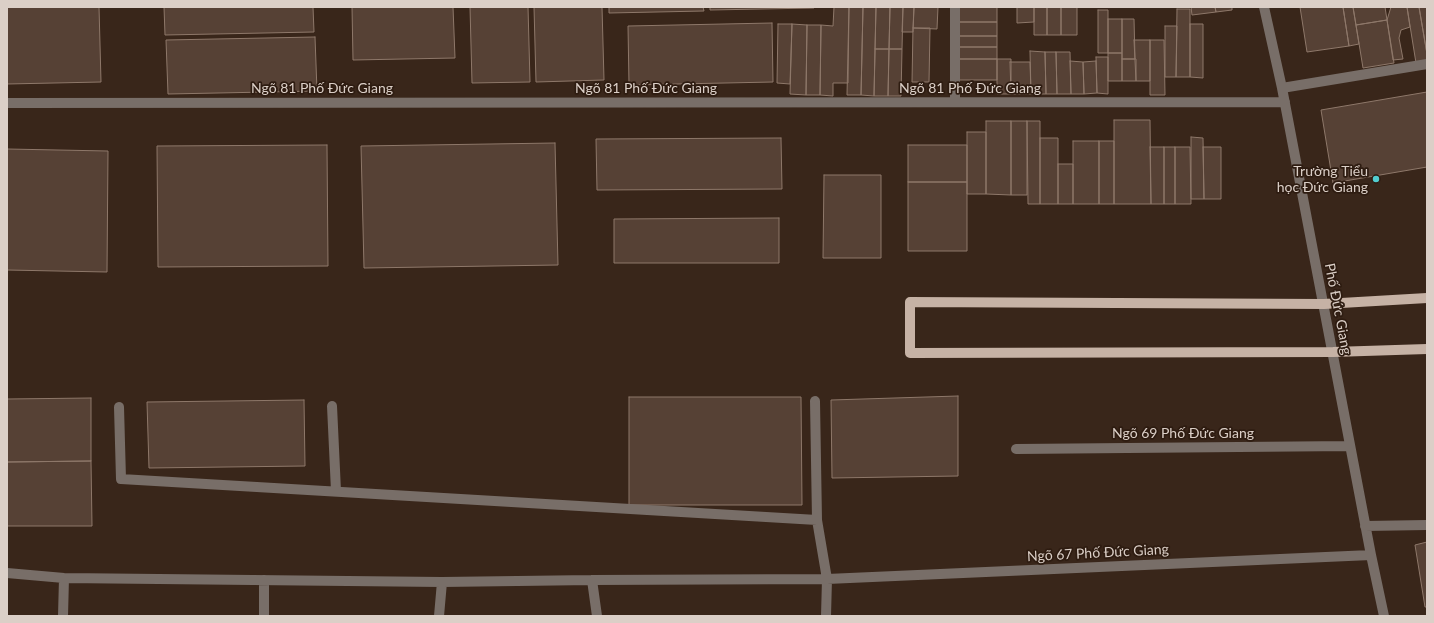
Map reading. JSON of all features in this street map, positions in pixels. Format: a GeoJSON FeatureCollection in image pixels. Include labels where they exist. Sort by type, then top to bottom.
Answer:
{"type":"FeatureCollection","features":[{"type":"Feature","properties":{"kind":"main road"},"geometry":{"type":"LineString","coordinates":[[1427,298],[1324,304],[910,302],[910,353],[1333,352],[1427,349]]}},
{"type":"Feature","properties":{"kind":"street"},"geometry":{"type":"LineString","coordinates":[[955,7],[955,102]]}},
{"type":"Feature","properties":{"kind":"street","name":"Phố Đức Giang"},"geometry":{"type":"LineString","coordinates":[[1264,7],[1285,102],[1365,526],[1384,616]]}},
{"type":"Feature","properties":{"kind":"street"},"geometry":{"type":"LineString","coordinates":[[1282,88],[1427,64]]}},
{"type":"Feature","properties":{"kind":"street","name":"Ngõ 81 Phố Đức Giang"},"geometry":{"type":"LineString","coordinates":[[7,103],[1285,102]]}},
{"type":"Feature","properties":{"kind":"street"},"geometry":{"type":"LineString","coordinates":[[815,401],[817,520],[827,579],[826,616]]}},
{"type":"Feature","properties":{"kind":"street"},"geometry":{"type":"LineString","coordinates":[[332,406],[336,491]]}},
{"type":"Feature","properties":{"kind":"street"},"geometry":{"type":"LineString","coordinates":[[118,407],[121,479],[817,520]]}},
{"type":"Feature","properties":{"kind":"street","name":"Ngõ 69 Phố Đức Giang"},"geometry":{"type":"LineString","coordinates":[[1016,449],[1350,446]]}},
{"type":"Feature","properties":{"kind":"street"},"geometry":{"type":"LineString","coordinates":[[1365,526],[1427,525]]}},
{"type":"Feature","properties":{"kind":"street","name":"Ngõ 67 Phố Đức Giang"},"geometry":{"type":"LineString","coordinates":[[7,574],[64,578],[442,582],[827,579],[1371,555]]}},
{"type":"Feature","properties":{"kind":"street"},"geometry":{"type":"LineString","coordinates":[[63,616],[64,578]]}},
{"type":"Feature","properties":{"kind":"street"},"geometry":{"type":"LineString","coordinates":[[264,580],[264,616]]}},
{"type":"Feature","properties":{"kind":"street"},"geometry":{"type":"LineString","coordinates":[[592,580],[597,616]]}},
{"type":"Feature","properties":{"kind":"street"},"geometry":{"type":"LineString","coordinates":[[439,616],[442,582]]}},
{"type":"Feature","properties":{"kind":"building"},"geometry":{"type":"Polygon","coordinates":[[[7,7],[99,7],[101,82],[7,84],[7,7]]]}},
{"type":"Feature","properties":{"kind":"building"},"geometry":{"type":"Polygon","coordinates":[[[164,7],[313,7],[314,32],[165,35],[164,7]]]}},
{"type":"Feature","properties":{"kind":"building"},"geometry":{"type":"Polygon","coordinates":[[[352,7],[453,7],[455,58],[353,60],[352,7]]]}},
{"type":"Feature","properties":{"kind":"building"},"geometry":{"type":"Polygon","coordinates":[[[470,7],[528,7],[530,82],[472,83],[470,7]]]}},
{"type":"Feature","properties":{"kind":"building"},"geometry":{"type":"Polygon","coordinates":[[[534,7],[602,7],[604,80],[536,82],[534,7]]]}},
{"type":"Feature","properties":{"kind":"building"},"geometry":{"type":"Polygon","coordinates":[[[609,7],[703,7],[704,11],[609,13],[609,7]]]}},
{"type":"Feature","properties":{"kind":"building"},"geometry":{"type":"Polygon","coordinates":[[[710,7],[814,7],[814,8],[710,10],[710,7]]]}},
{"type":"Feature","properties":{"kind":"building"},"geometry":{"type":"Polygon","coordinates":[[[834,7],[849,7],[848,83],[833,83],[833,96],[820,95],[821,25],[833,26],[834,7]]]}},
{"type":"Feature","properties":{"kind":"building"},"geometry":{"type":"Polygon","coordinates":[[[849,7],[863,7],[861,95],[847,95],[849,7]]]}},
{"type":"Feature","properties":{"kind":"building"},"geometry":{"type":"Polygon","coordinates":[[[863,7],[876,7],[874,96],[861,95],[863,7]]]}},
{"type":"Feature","properties":{"kind":"building"},"geometry":{"type":"Polygon","coordinates":[[[876,7],[890,7],[889,49],[875,49],[876,7]]]}},
{"type":"Feature","properties":{"kind":"building"},"geometry":{"type":"Polygon","coordinates":[[[890,7],[903,7],[902,49],[889,49],[890,7]]]}},
{"type":"Feature","properties":{"kind":"building"},"geometry":{"type":"Polygon","coordinates":[[[903,7],[914,7],[913,32],[902,32],[903,7]]]}},
{"type":"Feature","properties":{"kind":"building"},"geometry":{"type":"Polygon","coordinates":[[[914,7],[938,7],[937,29],[913,28],[914,7]]]}},
{"type":"Feature","properties":{"kind":"building"},"geometry":{"type":"Polygon","coordinates":[[[958,7],[997,7],[997,22],[958,22],[958,7]]]}},
{"type":"Feature","properties":{"kind":"building"},"geometry":{"type":"Polygon","coordinates":[[[1017,7],[1034,7],[1034,22],[1017,23],[1017,7]]]}},
{"type":"Feature","properties":{"kind":"building"},"geometry":{"type":"Polygon","coordinates":[[[1034,7],[1047,7],[1047,35],[1034,35],[1034,7]]]}},
{"type":"Feature","properties":{"kind":"building"},"geometry":{"type":"Polygon","coordinates":[[[1047,7],[1061,7],[1061,35],[1047,35],[1047,7]]]}},
{"type":"Feature","properties":{"kind":"building"},"geometry":{"type":"Polygon","coordinates":[[[1061,7],[1077,7],[1077,35],[1061,35],[1061,7]]]}},
{"type":"Feature","properties":{"kind":"building"},"geometry":{"type":"Polygon","coordinates":[[[1191,7],[1215,7],[1216,12],[1192,15],[1191,7]]]}},
{"type":"Feature","properties":{"kind":"building"},"geometry":{"type":"Polygon","coordinates":[[[1215,7],[1232,7],[1232,10],[1216,12],[1215,7]]]}},
{"type":"Feature","properties":{"kind":"building"},"geometry":{"type":"Polygon","coordinates":[[[1300,7],[1343,7],[1349,46],[1307,52],[1300,7]]]}},
{"type":"Feature","properties":{"kind":"building"},"geometry":{"type":"Polygon","coordinates":[[[1343,7],[1353,7],[1359,44],[1349,46],[1343,7]]]}},
{"type":"Feature","properties":{"kind":"building"},"geometry":{"type":"Polygon","coordinates":[[[1353,7],[1385,7],[1387,20],[1356,25],[1353,7]]]}},
{"type":"Feature","properties":{"kind":"building"},"geometry":{"type":"Polygon","coordinates":[[[1391,7],[1407,7],[1410,27],[1401,30],[1399,38],[1403,59],[1393,60],[1387,20],[1391,7]]]}},
{"type":"Feature","properties":{"kind":"building"},"geometry":{"type":"Polygon","coordinates":[[[1407,7],[1419,7],[1427,62],[1416,63],[1407,7]]]}},
{"type":"Feature","properties":{"kind":"building"},"geometry":{"type":"Polygon","coordinates":[[[1419,7],[1427,7],[1427,54],[1419,7]]]}},
{"type":"Feature","properties":{"kind":"building"},"geometry":{"type":"Polygon","coordinates":[[[1177,9],[1190,9],[1190,77],[1176,77],[1177,9]]]}},
{"type":"Feature","properties":{"kind":"building"},"geometry":{"type":"Polygon","coordinates":[[[1098,10],[1108,10],[1108,53],[1098,53],[1098,10]]]}},
{"type":"Feature","properties":{"kind":"building"},"geometry":{"type":"Polygon","coordinates":[[[1108,19],[1122,19],[1122,53],[1108,53],[1108,19]]]}},
{"type":"Feature","properties":{"kind":"building"},"geometry":{"type":"Polygon","coordinates":[[[1122,19],[1134,19],[1135,59],[1122,59],[1122,19]]]}},
{"type":"Feature","properties":{"kind":"building"},"geometry":{"type":"Polygon","coordinates":[[[1387,20],[1394,63],[1363,68],[1356,25],[1387,20]]]}},
{"type":"Feature","properties":{"kind":"building"},"geometry":{"type":"Polygon","coordinates":[[[958,22],[997,22],[997,36],[958,36],[958,22]]]}},
{"type":"Feature","properties":{"kind":"building"},"geometry":{"type":"Polygon","coordinates":[[[772,23],[773,82],[629,85],[628,26],[772,23]]]}},
{"type":"Feature","properties":{"kind":"building"},"geometry":{"type":"Polygon","coordinates":[[[778,24],[792,24],[790,84],[777,83],[778,24]]]}},
{"type":"Feature","properties":{"kind":"building"},"geometry":{"type":"Polygon","coordinates":[[[792,24],[807,25],[806,95],[790,94],[792,24]]]}},
{"type":"Feature","properties":{"kind":"building"},"geometry":{"type":"Polygon","coordinates":[[[1190,24],[1203,24],[1203,78],[1190,77],[1190,24]]]}},
{"type":"Feature","properties":{"kind":"building"},"geometry":{"type":"Polygon","coordinates":[[[807,25],[821,25],[820,95],[806,95],[807,25]]]}},
{"type":"Feature","properties":{"kind":"building"},"geometry":{"type":"Polygon","coordinates":[[[1165,26],[1177,26],[1176,77],[1165,77],[1165,26]]]}},
{"type":"Feature","properties":{"kind":"building"},"geometry":{"type":"Polygon","coordinates":[[[913,28],[930,28],[929,82],[912,82],[913,28]]]}},
{"type":"Feature","properties":{"kind":"building"},"geometry":{"type":"Polygon","coordinates":[[[958,36],[997,36],[997,47],[958,47],[958,36]]]}},
{"type":"Feature","properties":{"kind":"building"},"geometry":{"type":"Polygon","coordinates":[[[315,37],[317,91],[168,94],[166,40],[315,37]]]}},
{"type":"Feature","properties":{"kind":"building"},"geometry":{"type":"Polygon","coordinates":[[[1134,40],[1150,40],[1150,81],[1136,81],[1134,40]]]}},
{"type":"Feature","properties":{"kind":"building"},"geometry":{"type":"Polygon","coordinates":[[[1150,40],[1164,40],[1165,95],[1150,95],[1150,40]]]}},
{"type":"Feature","properties":{"kind":"building"},"geometry":{"type":"Polygon","coordinates":[[[958,47],[997,47],[997,59],[958,59],[958,47]]]}},
{"type":"Feature","properties":{"kind":"building"},"geometry":{"type":"Polygon","coordinates":[[[875,49],[889,49],[888,96],[874,96],[875,49]]]}},
{"type":"Feature","properties":{"kind":"building"},"geometry":{"type":"Polygon","coordinates":[[[889,49],[902,49],[901,96],[888,96],[889,49]]]}},
{"type":"Feature","properties":{"kind":"building"},"geometry":{"type":"Polygon","coordinates":[[[1030,51],[1045,52],[1046,94],[1031,94],[1030,51]]]}},
{"type":"Feature","properties":{"kind":"building"},"geometry":{"type":"Polygon","coordinates":[[[1045,52],[1056,52],[1057,94],[1046,94],[1045,52]]]}},
{"type":"Feature","properties":{"kind":"building"},"geometry":{"type":"Polygon","coordinates":[[[1056,52],[1070,52],[1071,94],[1057,94],[1056,52]]]}},
{"type":"Feature","properties":{"kind":"building"},"geometry":{"type":"Polygon","coordinates":[[[1108,53],[1122,53],[1122,81],[1108,81],[1108,53]]]}},
{"type":"Feature","properties":{"kind":"building"},"geometry":{"type":"Polygon","coordinates":[[[1096,57],[1108,57],[1108,94],[1097,93],[1096,57]]]}},
{"type":"Feature","properties":{"kind":"building"},"geometry":{"type":"Polygon","coordinates":[[[958,59],[997,59],[997,80],[958,80],[958,59]]]}},
{"type":"Feature","properties":{"kind":"building"},"geometry":{"type":"Polygon","coordinates":[[[997,59],[1011,59],[1011,94],[997,94],[997,59]]]}},
{"type":"Feature","properties":{"kind":"building"},"geometry":{"type":"Polygon","coordinates":[[[1122,59],[1136,59],[1136,81],[1122,81],[1122,59]]]}},
{"type":"Feature","properties":{"kind":"building"},"geometry":{"type":"Polygon","coordinates":[[[1070,61],[1083,62],[1084,94],[1071,94],[1070,61]]]}},
{"type":"Feature","properties":{"kind":"building"},"geometry":{"type":"Polygon","coordinates":[[[1096,61],[1097,93],[1084,94],[1083,62],[1096,61]]]}},
{"type":"Feature","properties":{"kind":"building"},"geometry":{"type":"Polygon","coordinates":[[[1010,62],[1030,62],[1031,94],[1011,94],[1010,62]]]}},
{"type":"Feature","properties":{"kind":"building"},"geometry":{"type":"Polygon","coordinates":[[[1427,92],[1427,167],[1333,183],[1321,110],[1427,92]]]}},
{"type":"Feature","properties":{"kind":"building"},"geometry":{"type":"Polygon","coordinates":[[[1114,120],[1150,120],[1151,204],[1114,204],[1114,120]]]}},
{"type":"Feature","properties":{"kind":"building"},"geometry":{"type":"Polygon","coordinates":[[[986,121],[1011,121],[1011,195],[986,194],[986,121]]]}},
{"type":"Feature","properties":{"kind":"building"},"geometry":{"type":"Polygon","coordinates":[[[1011,121],[1027,121],[1027,195],[1011,195],[1011,121]]]}},
{"type":"Feature","properties":{"kind":"building"},"geometry":{"type":"Polygon","coordinates":[[[1027,121],[1040,121],[1040,204],[1028,204],[1027,121]]]}},
{"type":"Feature","properties":{"kind":"building"},"geometry":{"type":"Polygon","coordinates":[[[967,132],[986,132],[986,194],[967,194],[967,132]]]}},
{"type":"Feature","properties":{"kind":"building"},"geometry":{"type":"Polygon","coordinates":[[[1191,137],[1203,138],[1204,199],[1191,199],[1191,137]]]}},
{"type":"Feature","properties":{"kind":"building"},"geometry":{"type":"Polygon","coordinates":[[[781,138],[782,189],[597,190],[596,139],[781,138]]]}},
{"type":"Feature","properties":{"kind":"building"},"geometry":{"type":"Polygon","coordinates":[[[1040,138],[1058,138],[1058,204],[1040,204],[1040,138]]]}},
{"type":"Feature","properties":{"kind":"building"},"geometry":{"type":"Polygon","coordinates":[[[1073,141],[1099,141],[1099,204],[1073,204],[1073,141]]]}},
{"type":"Feature","properties":{"kind":"building"},"geometry":{"type":"Polygon","coordinates":[[[1099,141],[1114,141],[1114,204],[1099,204],[1099,141]]]}},
{"type":"Feature","properties":{"kind":"building"},"geometry":{"type":"Polygon","coordinates":[[[555,143],[558,265],[364,268],[361,146],[555,143]]]}},
{"type":"Feature","properties":{"kind":"building"},"geometry":{"type":"Polygon","coordinates":[[[327,145],[328,266],[158,267],[157,146],[327,145]]]}},
{"type":"Feature","properties":{"kind":"building"},"geometry":{"type":"Polygon","coordinates":[[[908,145],[967,145],[967,182],[908,182],[908,145]]]}},
{"type":"Feature","properties":{"kind":"building"},"geometry":{"type":"Polygon","coordinates":[[[1150,147],[1164,147],[1164,204],[1151,204],[1150,147]]]}},
{"type":"Feature","properties":{"kind":"building"},"geometry":{"type":"Polygon","coordinates":[[[1164,147],[1175,147],[1175,204],[1164,204],[1164,147]]]}},
{"type":"Feature","properties":{"kind":"building"},"geometry":{"type":"Polygon","coordinates":[[[1175,147],[1190,147],[1191,204],[1175,204],[1175,147]]]}},
{"type":"Feature","properties":{"kind":"building"},"geometry":{"type":"Polygon","coordinates":[[[1203,147],[1221,147],[1221,199],[1204,199],[1203,147]]]}},
{"type":"Feature","properties":{"kind":"building"},"geometry":{"type":"Polygon","coordinates":[[[7,149],[108,151],[107,272],[7,270],[7,149]]]}},
{"type":"Feature","properties":{"kind":"building"},"geometry":{"type":"Polygon","coordinates":[[[1058,164],[1073,164],[1073,204],[1058,204],[1058,164]]]}},
{"type":"Feature","properties":{"kind":"building"},"geometry":{"type":"Polygon","coordinates":[[[824,175],[881,175],[881,258],[823,258],[824,175]]]}},
{"type":"Feature","properties":{"kind":"building"},"geometry":{"type":"Polygon","coordinates":[[[908,182],[967,182],[967,251],[908,251],[908,182]]]}},
{"type":"Feature","properties":{"kind":"building"},"geometry":{"type":"Polygon","coordinates":[[[779,218],[779,263],[614,263],[614,219],[779,218]]]}},
{"type":"Feature","properties":{"kind":"building"},"geometry":{"type":"Polygon","coordinates":[[[958,396],[958,476],[832,478],[831,400],[958,396]]]}},
{"type":"Feature","properties":{"kind":"building"},"geometry":{"type":"Polygon","coordinates":[[[629,397],[801,397],[802,505],[629,505],[629,397]]]}},
{"type":"Feature","properties":{"kind":"building"},"geometry":{"type":"Polygon","coordinates":[[[91,398],[91,461],[7,462],[7,399],[91,398]]]}},
{"type":"Feature","properties":{"kind":"building"},"geometry":{"type":"Polygon","coordinates":[[[304,400],[305,466],[149,468],[147,402],[304,400]]]}},
{"type":"Feature","properties":{"kind":"building"},"geometry":{"type":"Polygon","coordinates":[[[91,461],[92,526],[7,526],[7,462],[91,461]]]}},
{"type":"Feature","properties":{"kind":"building"},"geometry":{"type":"Polygon","coordinates":[[[1427,542],[1427,607],[1425,607],[1415,545],[1427,542]]]}},
{"type":"Feature","properties":{"kind":"place","name":"Trường Tiểu học Đức Giang"},"geometry":{"type":"Point","coordinates":[1376,179]}}]}
